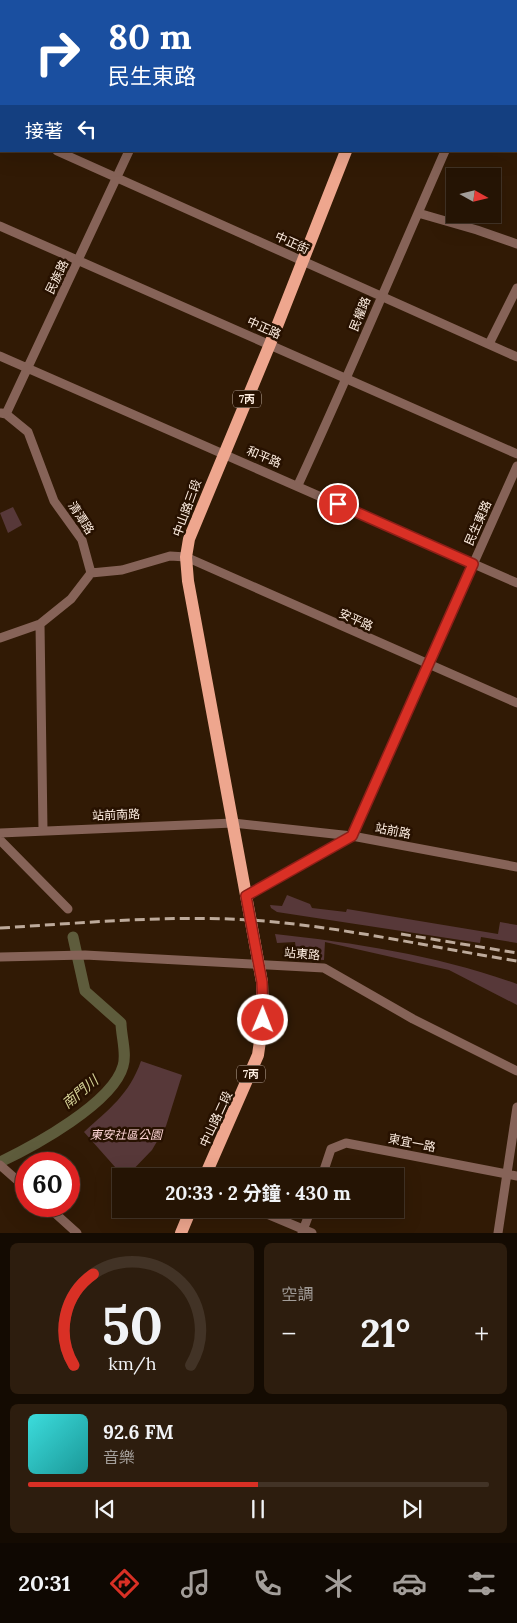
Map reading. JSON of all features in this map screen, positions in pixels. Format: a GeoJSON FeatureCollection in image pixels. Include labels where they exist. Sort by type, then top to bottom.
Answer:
{"type":"FeatureCollection","features":[{"type":"Feature","properties":{"kind":"main road","name":"中山路三段"},"geometry":{"type":"LineString","coordinates":[[246,896],[188,581],[186,557],[189,539],[223,453],[270,344],[346,152]]}},
{"type":"Feature","properties":{"kind":"main road","name":"中山路二段"},"geometry":{"type":"LineString","coordinates":[[209,1168],[258,1056],[264,1003],[259,963],[246,896]]}},
{"type":"Feature","properties":{"kind":"main road"},"geometry":{"type":"LineString","coordinates":[[181,1233],[187,1218]]}},
{"type":"Feature","properties":{"kind":"street","name":"中正街"},"geometry":{"type":"LineString","coordinates":[[59,152],[517,357]]}},
{"type":"Feature","properties":{"kind":"street","name":"民族路"},"geometry":{"type":"LineString","coordinates":[[3,413],[79,261],[129,152]]}},
{"type":"Feature","properties":{"kind":"street","name":"民權路"},"geometry":{"type":"LineString","coordinates":[[298,486],[347,379],[381,296],[445,152]]}},
{"type":"Feature","properties":{"kind":"street"},"geometry":{"type":"LineString","coordinates":[[418,213],[517,244]]}},
{"type":"Feature","properties":{"kind":"street","name":"中正路"},"geometry":{"type":"LineString","coordinates":[[0,226],[517,454]]}},
{"type":"Feature","properties":{"kind":"street"},"geometry":{"type":"LineString","coordinates":[[489,344],[517,288]]}},
{"type":"Feature","properties":{"kind":"street","name":"和平路"},"geometry":{"type":"LineString","coordinates":[[0,356],[517,583]]}},
{"type":"Feature","properties":{"kind":"street","name":"清潭路"},"geometry":{"type":"LineString","coordinates":[[3,413],[28,432],[54,501],[82,540],[91,573]]}},
{"type":"Feature","properties":{"kind":"street","name":"民生東路"},"geometry":{"type":"LineString","coordinates":[[352,836],[517,466]]}},
{"type":"Feature","properties":{"kind":"street"},"geometry":{"type":"LineString","coordinates":[[0,638],[40,624],[71,599],[91,573],[122,570],[170,556],[186,557]]}},
{"type":"Feature","properties":{"kind":"street","name":"安平路"},"geometry":{"type":"LineString","coordinates":[[186,557],[517,703]]}},
{"type":"Feature","properties":{"kind":"street"},"geometry":{"type":"LineString","coordinates":[[40,624],[43,830]]}},
{"type":"Feature","properties":{"kind":"street","name":"站前南路"},"geometry":{"type":"LineString","coordinates":[[0,833],[233,823]]}},
{"type":"Feature","properties":{"kind":"street","name":"站前路"},"geometry":{"type":"LineString","coordinates":[[233,823],[352,836],[517,868]]}},
{"type":"Feature","properties":{"kind":"street"},"geometry":{"type":"LineString","coordinates":[[246,896],[352,836]]}},
{"type":"Feature","properties":{"kind":"street"},"geometry":{"type":"LineString","coordinates":[[0,840],[68,908]]}},
{"type":"Feature","properties":{"kind":"street","name":"站東路"},"geometry":{"type":"LineString","coordinates":[[0,957],[85,955],[324,968],[413,1019],[517,1071]]}},
{"type":"Feature","properties":{"kind":"street"},"geometry":{"type":"LineString","coordinates":[[498,1233],[517,1107]]}},
{"type":"Feature","properties":{"kind":"street","name":"東宜一路"},"geometry":{"type":"LineString","coordinates":[[325,1168],[331,1149],[346,1143],[517,1176]]}},
{"type":"Feature","properties":{"kind":"street"},"geometry":{"type":"LineString","coordinates":[[2,1167],[15,1178]]}},
{"type":"Feature","properties":{"kind":"street"},"geometry":{"type":"LineString","coordinates":[[59,1217],[77,1233]]}},
{"type":"Feature","properties":{"kind":"street"},"geometry":{"type":"LineString","coordinates":[[275,1218],[306,1232],[309,1218]]}},
{"type":"Feature","properties":{"kind":"green space"},"geometry":{"type":"Polygon","coordinates":[[[13,507],[22,525],[8,533],[0,513],[13,507]]]}},
{"type":"Feature","properties":{"kind":"green space"},"geometry":{"type":"Polygon","coordinates":[[[287,895],[310,904],[312,908],[346,912],[347,909],[498,934],[500,922],[517,925],[517,943],[481,937],[480,943],[277,912],[271,908],[270,905],[282,906],[287,895]]]}},
{"type":"Feature","properties":{"kind":"green space"},"geometry":{"type":"Polygon","coordinates":[[[275,934],[367,946],[428,958],[488,974],[517,984],[517,1005],[449,970],[325,942],[324,960],[301,959],[295,942],[277,943],[275,934]]]}},
{"type":"Feature","properties":{"kind":"green space","name":"東安社區公園"},"geometry":{"type":"Polygon","coordinates":[[[141,1061],[182,1075],[166,1126],[152,1150],[135,1168],[116,1168],[84,1132],[117,1101],[136,1073],[141,1061]]]}},
{"type":"Feature","properties":{"kind":"waterway","name":"南門川"},"geometry":{"type":"LineString","coordinates":[[0,1162],[51,1134],[89,1108],[116,1080],[123,1066],[124,1050],[121,1023],[85,991],[73,937]]}},
{"type":"Feature","properties":{"kind":"railway"},"geometry":{"type":"LineString","coordinates":[[0,928],[156,919],[250,920],[351,932],[517,961]]}},
{"type":"Feature","properties":{"kind":"railway"},"geometry":{"type":"LineString","coordinates":[[401,934],[517,953]]}},
{"type":"Feature","properties":{"kind":"route"},"geometry":{"type":"LineString","coordinates":[[263,1020],[262,982],[246,896],[352,836],[473,564],[338,504]]}}]}
